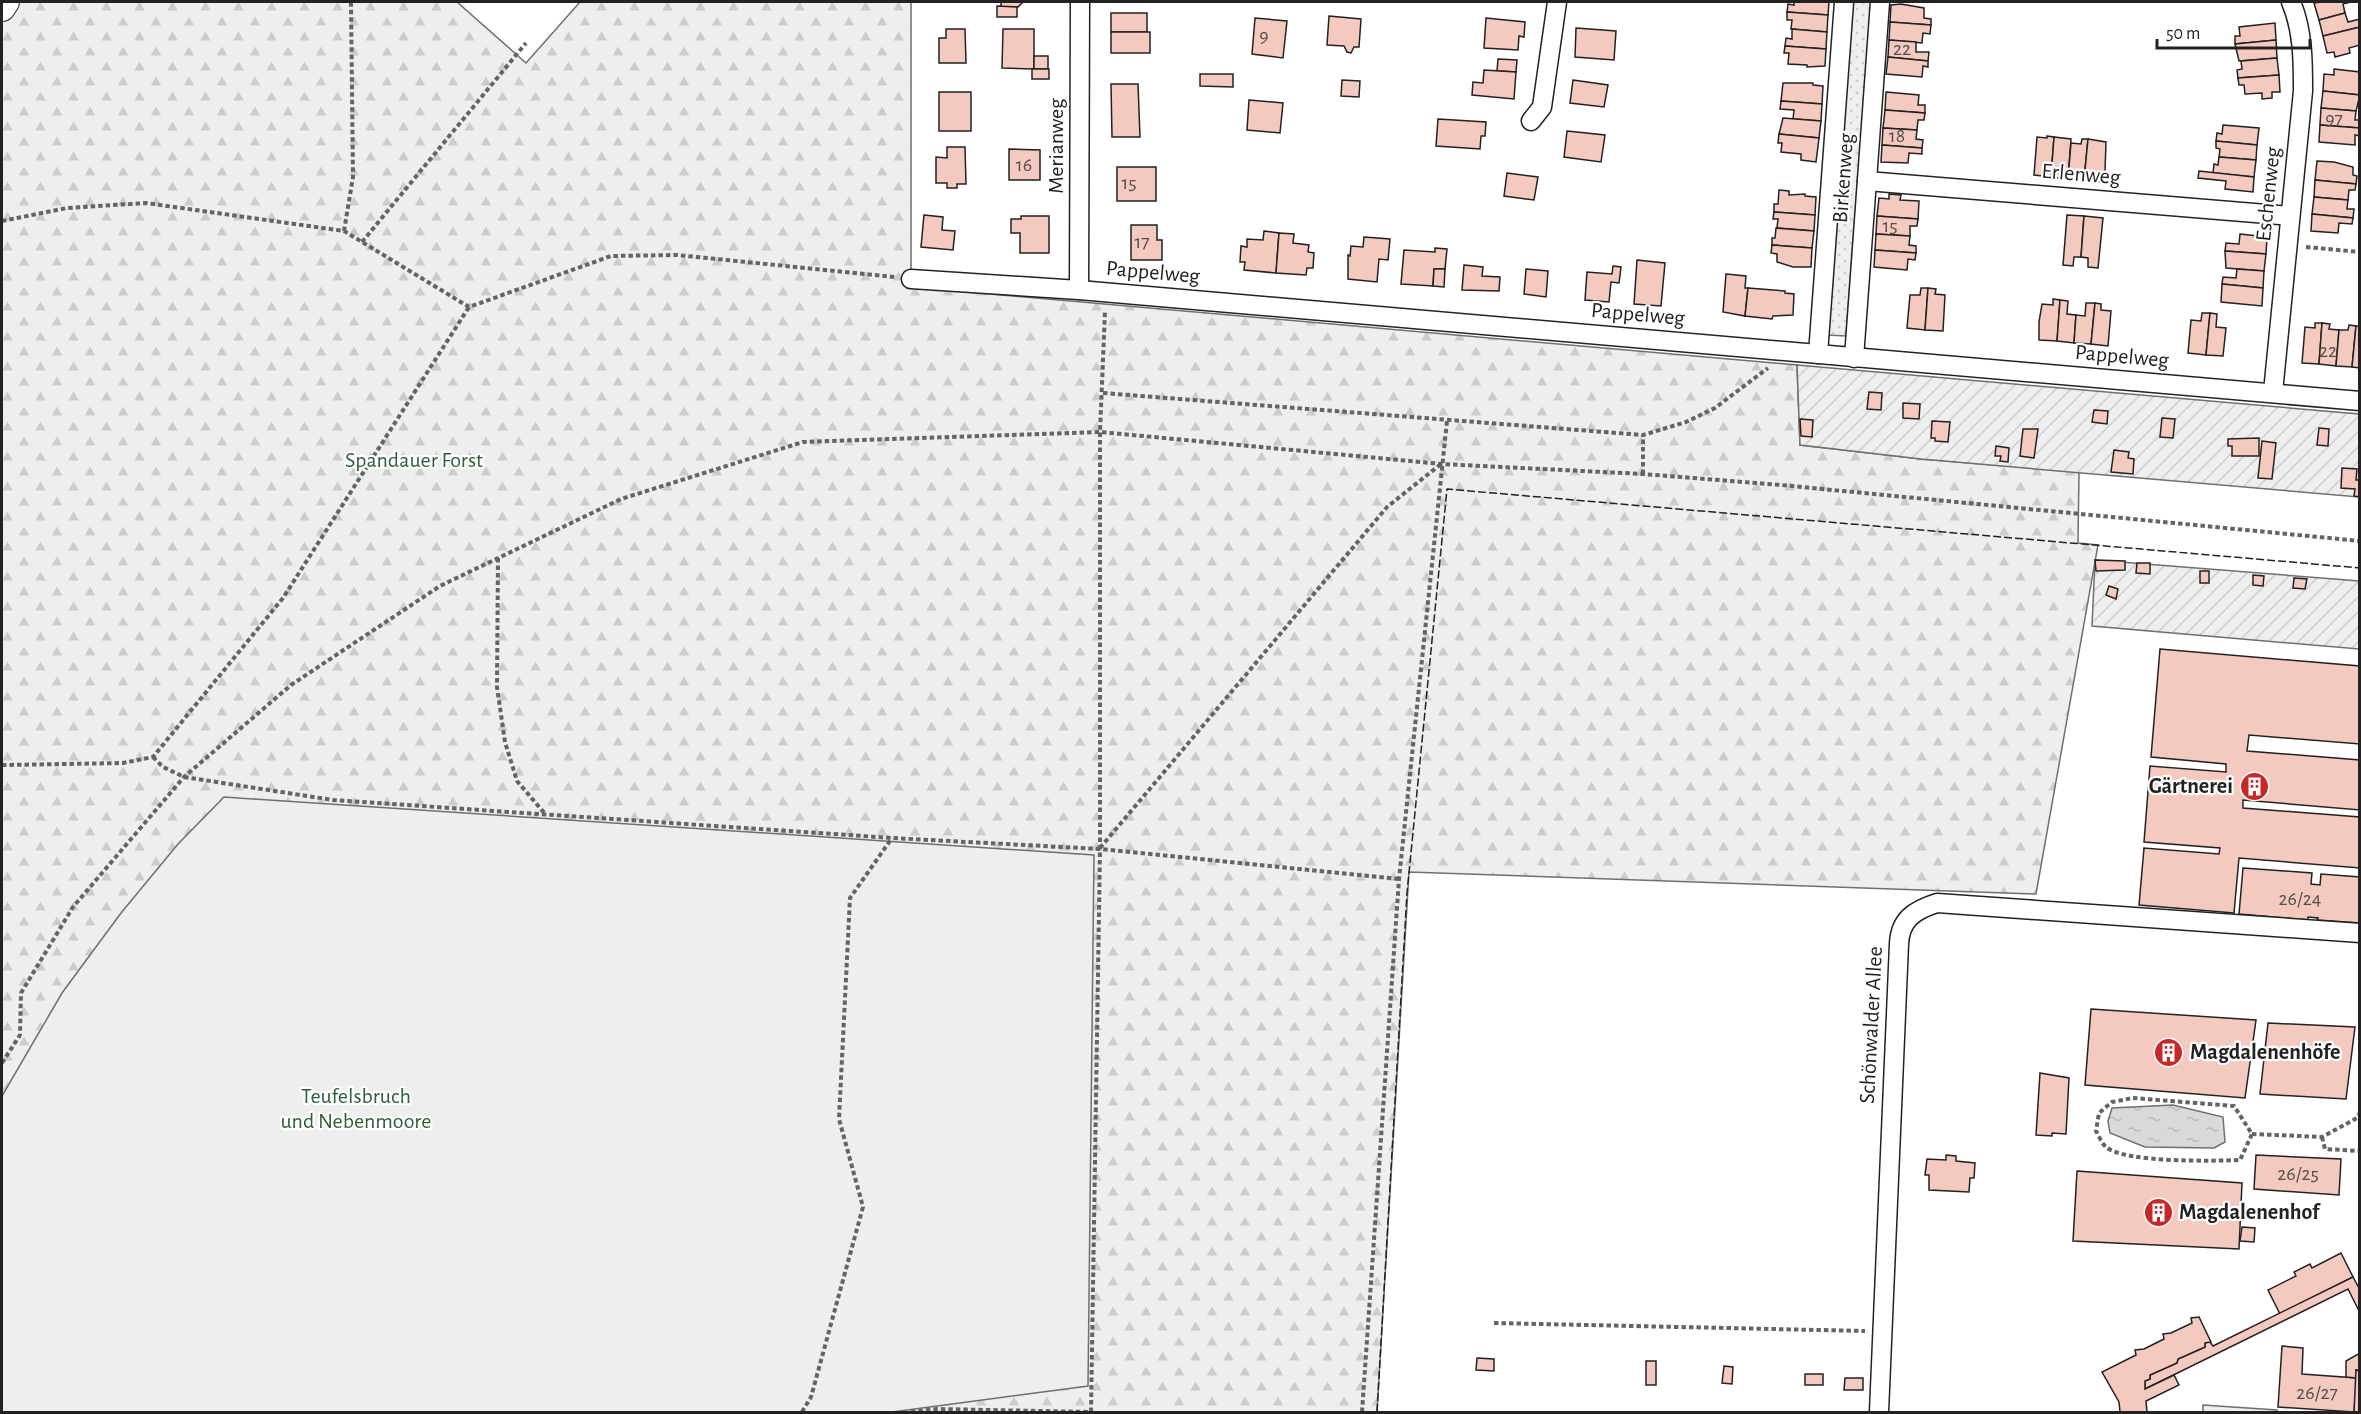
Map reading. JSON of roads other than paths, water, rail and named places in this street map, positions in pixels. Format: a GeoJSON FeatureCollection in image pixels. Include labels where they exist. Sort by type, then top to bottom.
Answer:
{"type":"FeatureCollection","features":[{"type":"Feature","properties":{"kind":"main road"},"geometry":{"type":"LineString","coordinates":[[2,8],[6,2]]}},
{"type":"Feature","properties":{"kind":"street","name":"Merianweg"},"geometry":{"type":"LineString","coordinates":[[1079,290],[1080,2]]}},
{"type":"Feature","properties":{"kind":"street"},"geometry":{"type":"LineString","coordinates":[[1531,121],[1542,107],[1557,2]]}},
{"type":"Feature","properties":{"kind":"street","name":"Birkenweg"},"geometry":{"type":"LineString","coordinates":[[1818,354],[1844,2]]}},
{"type":"Feature","properties":{"kind":"street","name":"Birkenweg"},"geometry":{"type":"LineString","coordinates":[[1854,358],[1880,2]]}},
{"type":"Feature","properties":{"kind":"street","name":"Eschenweg"},"geometry":{"type":"LineString","coordinates":[[2273,393],[2303,91],[2302,47],[2296,11],[2291,2]]}},
{"type":"Feature","properties":{"kind":"street","name":"Erlenweg"},"geometry":{"type":"LineString","coordinates":[[1867,181],[2290,216]]}},
{"type":"Feature","properties":{"kind":"street","name":"Pappelweg"},"geometry":{"type":"LineString","coordinates":[[911,279],[1106,292],[2360,401]]}},
{"type":"Feature","properties":{"kind":"street","name":"Schönwalder Allee"},"geometry":{"type":"LineString","coordinates":[[1879,1413],[1899,944],[1900,930],[1912,915],[1923,907],[1937,903],[2360,933]]}},
{"type":"Feature","properties":{"kind":"water"},"geometry":{"type":"Polygon","coordinates":[[[2173,1105],[2223,1117],[2225,1142],[2214,1148],[2145,1147],[2110,1133],[2108,1121],[2112,1108],[2173,1105]]]}},
{"type":"Feature","properties":{"kind":"place","name":"Gärtnerei"},"geometry":{"type":"Point","coordinates":[2254,786]}},
{"type":"Feature","properties":{"kind":"place","name":"Magdalenenhöfe"},"geometry":{"type":"Point","coordinates":[2169,1052]}},
{"type":"Feature","properties":{"kind":"place","name":"Magdalenenhof"},"geometry":{"type":"Point","coordinates":[2158,1212]}},
{"type":"Feature","properties":{"kind":"park label","name":"Spandauer Forst"},"geometry":{"type":"Point","coordinates":[414,460]}},
{"type":"Feature","properties":{"kind":"park label","name":"Teufelsbruch und Nebenmoore"},"geometry":{"type":"Point","coordinates":[356,1108]}}]}
